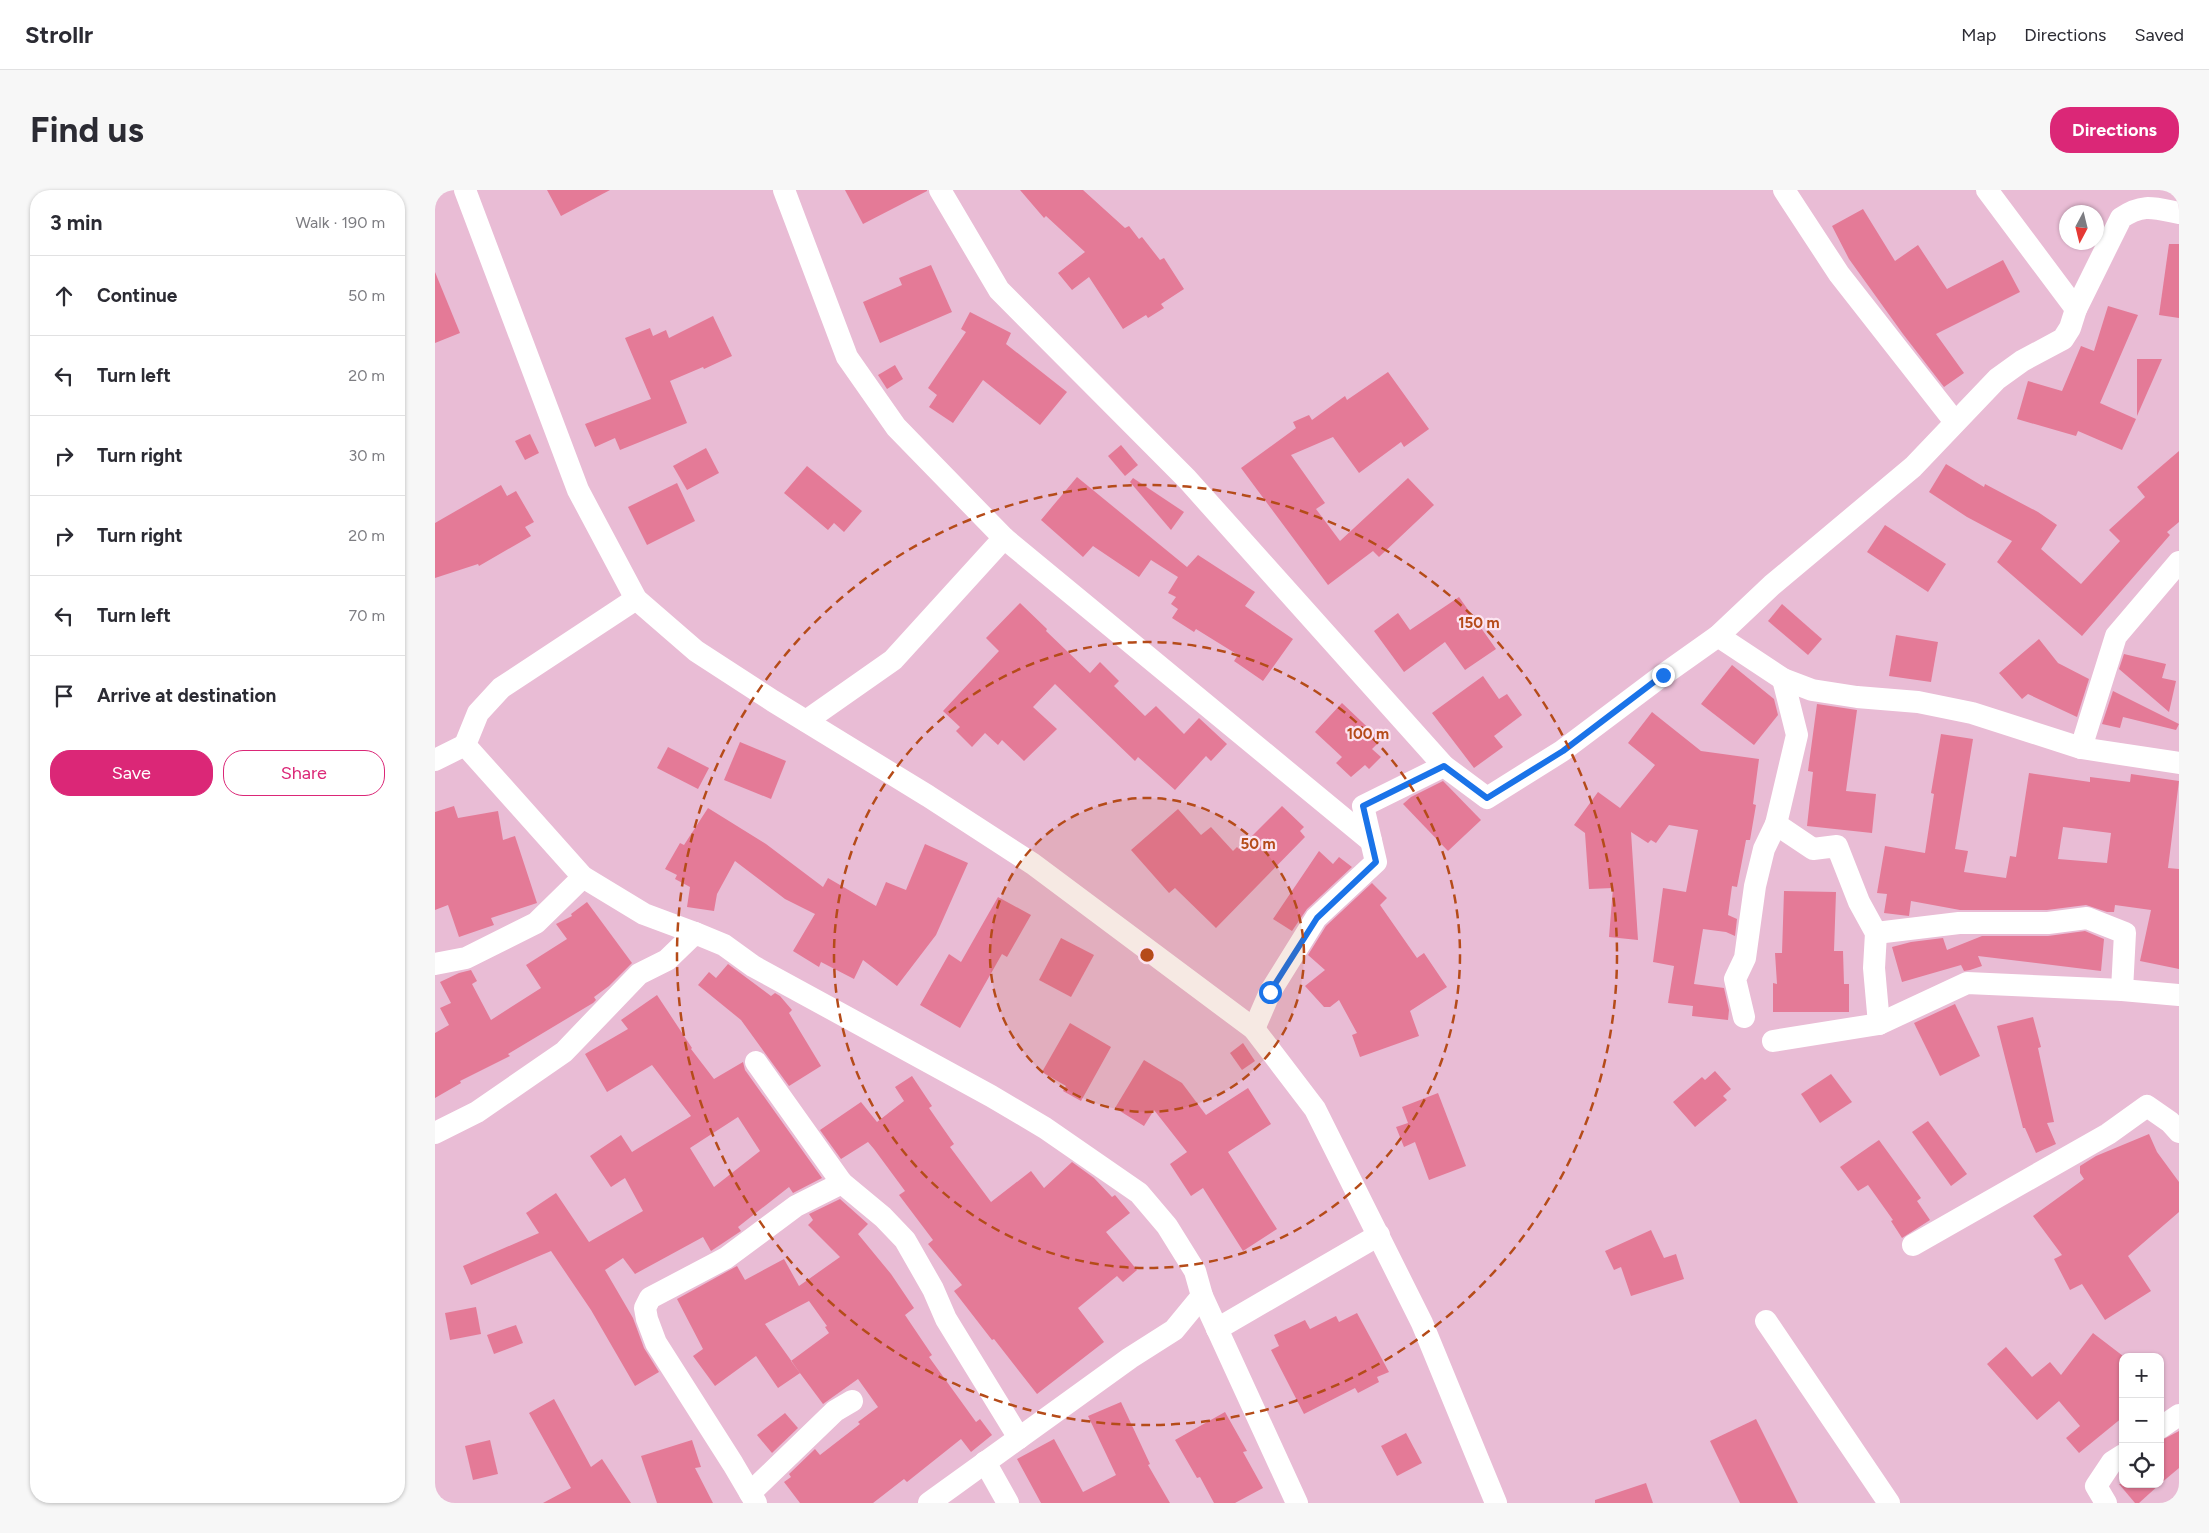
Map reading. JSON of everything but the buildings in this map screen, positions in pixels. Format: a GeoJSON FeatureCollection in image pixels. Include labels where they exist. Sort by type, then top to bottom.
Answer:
{"type":"FeatureCollection","features":[{"type":"Feature","properties":{"kind":"street"},"geometry":{"type":"LineString","coordinates":[[465,190],[578,490],[636,600],[696,651],[1033,864],[1254,1029],[1315,1109],[1422,1323],[1497,1503]]}},
{"type":"Feature","properties":{"kind":"street"},"geometry":{"type":"LineString","coordinates":[[784,190],[847,357],[896,426],[1004,538],[1371,841]]}},
{"type":"Feature","properties":{"kind":"street"},"geometry":{"type":"LineString","coordinates":[[940,190],[999,290],[1187,479],[1444,766],[1487,798],[1563,751],[1718,636],[1772,585],[1913,467],[1997,379],[2022,360],[2063,339],[2070,328],[2076,309],[2121,218],[2134,209],[2142,207],[2179,213]]}},
{"type":"Feature","properties":{"kind":"street"},"geometry":{"type":"LineString","coordinates":[[1783,190],[1839,274],[1955,422]]}},
{"type":"Feature","properties":{"kind":"street"},"geometry":{"type":"LineString","coordinates":[[1987,190],[2076,309]]}},
{"type":"Feature","properties":{"kind":"street"},"geometry":{"type":"LineString","coordinates":[[806,721],[893,660],[1004,538]]}},
{"type":"Feature","properties":{"kind":"street"},"geometry":{"type":"LineString","coordinates":[[2081,748],[2115,636],[2179,562]]}},
{"type":"Feature","properties":{"kind":"street"},"geometry":{"type":"LineString","coordinates":[[435,760],[465,745],[478,713],[501,688],[636,600]]}},
{"type":"Feature","properties":{"kind":"street"},"geometry":{"type":"LineString","coordinates":[[1718,636],[1783,679],[1812,690],[1857,697],[1918,702],[1972,713],[2081,748],[2179,764]]}},
{"type":"Feature","properties":{"kind":"street"},"geometry":{"type":"LineString","coordinates":[[1744,1017],[1735,978],[1745,958],[1755,886],[1764,849],[1776,824],[1797,736],[1783,679]]}},
{"type":"Feature","properties":{"kind":"street"},"geometry":{"type":"LineString","coordinates":[[465,745],[583,877],[644,914],[724,945],[753,966],[991,1096],[1045,1128],[1139,1193],[1167,1226],[1195,1271],[1202,1296],[1297,1503]]}},
{"type":"Feature","properties":{"kind":"street"},"geometry":{"type":"LineString","coordinates":[[1254,1029],[1270,992],[1317,918],[1376,862],[1363,806],[1444,766]]}},
{"type":"Feature","properties":{"kind":"street"},"geometry":{"type":"LineString","coordinates":[[1776,824],[1813,850],[1837,846],[1859,902],[1876,933],[1874,968],[1879,1024]]}},
{"type":"Feature","properties":{"kind":"street"},"geometry":{"type":"LineString","coordinates":[[435,964],[466,958],[536,923],[583,877]]}},
{"type":"Feature","properties":{"kind":"street"},"geometry":{"type":"LineString","coordinates":[[1876,933],[1959,923],[2048,923],[2087,918],[2125,934],[2122,990]]}},
{"type":"Feature","properties":{"kind":"street"},"geometry":{"type":"LineString","coordinates":[[435,1133],[477,1112],[564,1052],[639,974],[667,960],[695,933]]}},
{"type":"Feature","properties":{"kind":"street"},"geometry":{"type":"LineString","coordinates":[[1773,1041],[1879,1024],[1967,983],[2122,990],[2179,995]]}},
{"type":"Feature","properties":{"kind":"street"},"geometry":{"type":"LineString","coordinates":[[756,1062],[842,1183],[883,1217],[905,1240],[933,1290],[946,1319],[1019,1438]]}},
{"type":"Feature","properties":{"kind":"street"},"geometry":{"type":"LineString","coordinates":[[1913,1245],[2108,1134],[2147,1106],[2170,1122],[2179,1132]]}},
{"type":"Feature","properties":{"kind":"street"},"geometry":{"type":"LineString","coordinates":[[842,1183],[797,1206],[726,1258],[651,1298],[645,1308],[656,1344],[704,1416],[753,1498],[835,1411],[852,1401]]}},
{"type":"Feature","properties":{"kind":"street"},"geometry":{"type":"LineString","coordinates":[[1217,1329],[1379,1235]]}},
{"type":"Feature","properties":{"kind":"street"},"geometry":{"type":"LineString","coordinates":[[929,1503],[1131,1358],[1174,1330],[1202,1296]]}},
{"type":"Feature","properties":{"kind":"street"},"geometry":{"type":"LineString","coordinates":[[1766,1320],[1889,1503]]}},
{"type":"Feature","properties":{"kind":"street"},"geometry":{"type":"LineString","coordinates":[[2164,1425],[2179,1414]]}},
{"type":"Feature","properties":{"kind":"street"},"geometry":{"type":"LineString","coordinates":[[2106,1503],[2096,1486],[2112,1462],[2119,1458]]}},
{"type":"Feature","properties":{"kind":"street"},"geometry":{"type":"LineString","coordinates":[[985,1462],[1008,1503]]}},
{"type":"Feature","properties":{"kind":"route"},"geometry":{"type":"LineString","coordinates":[[1270,992],[1294,951],[1317,918],[1376,862],[1363,806],[1444,766],[1487,798],[1563,751],[1663,675]]}}]}
